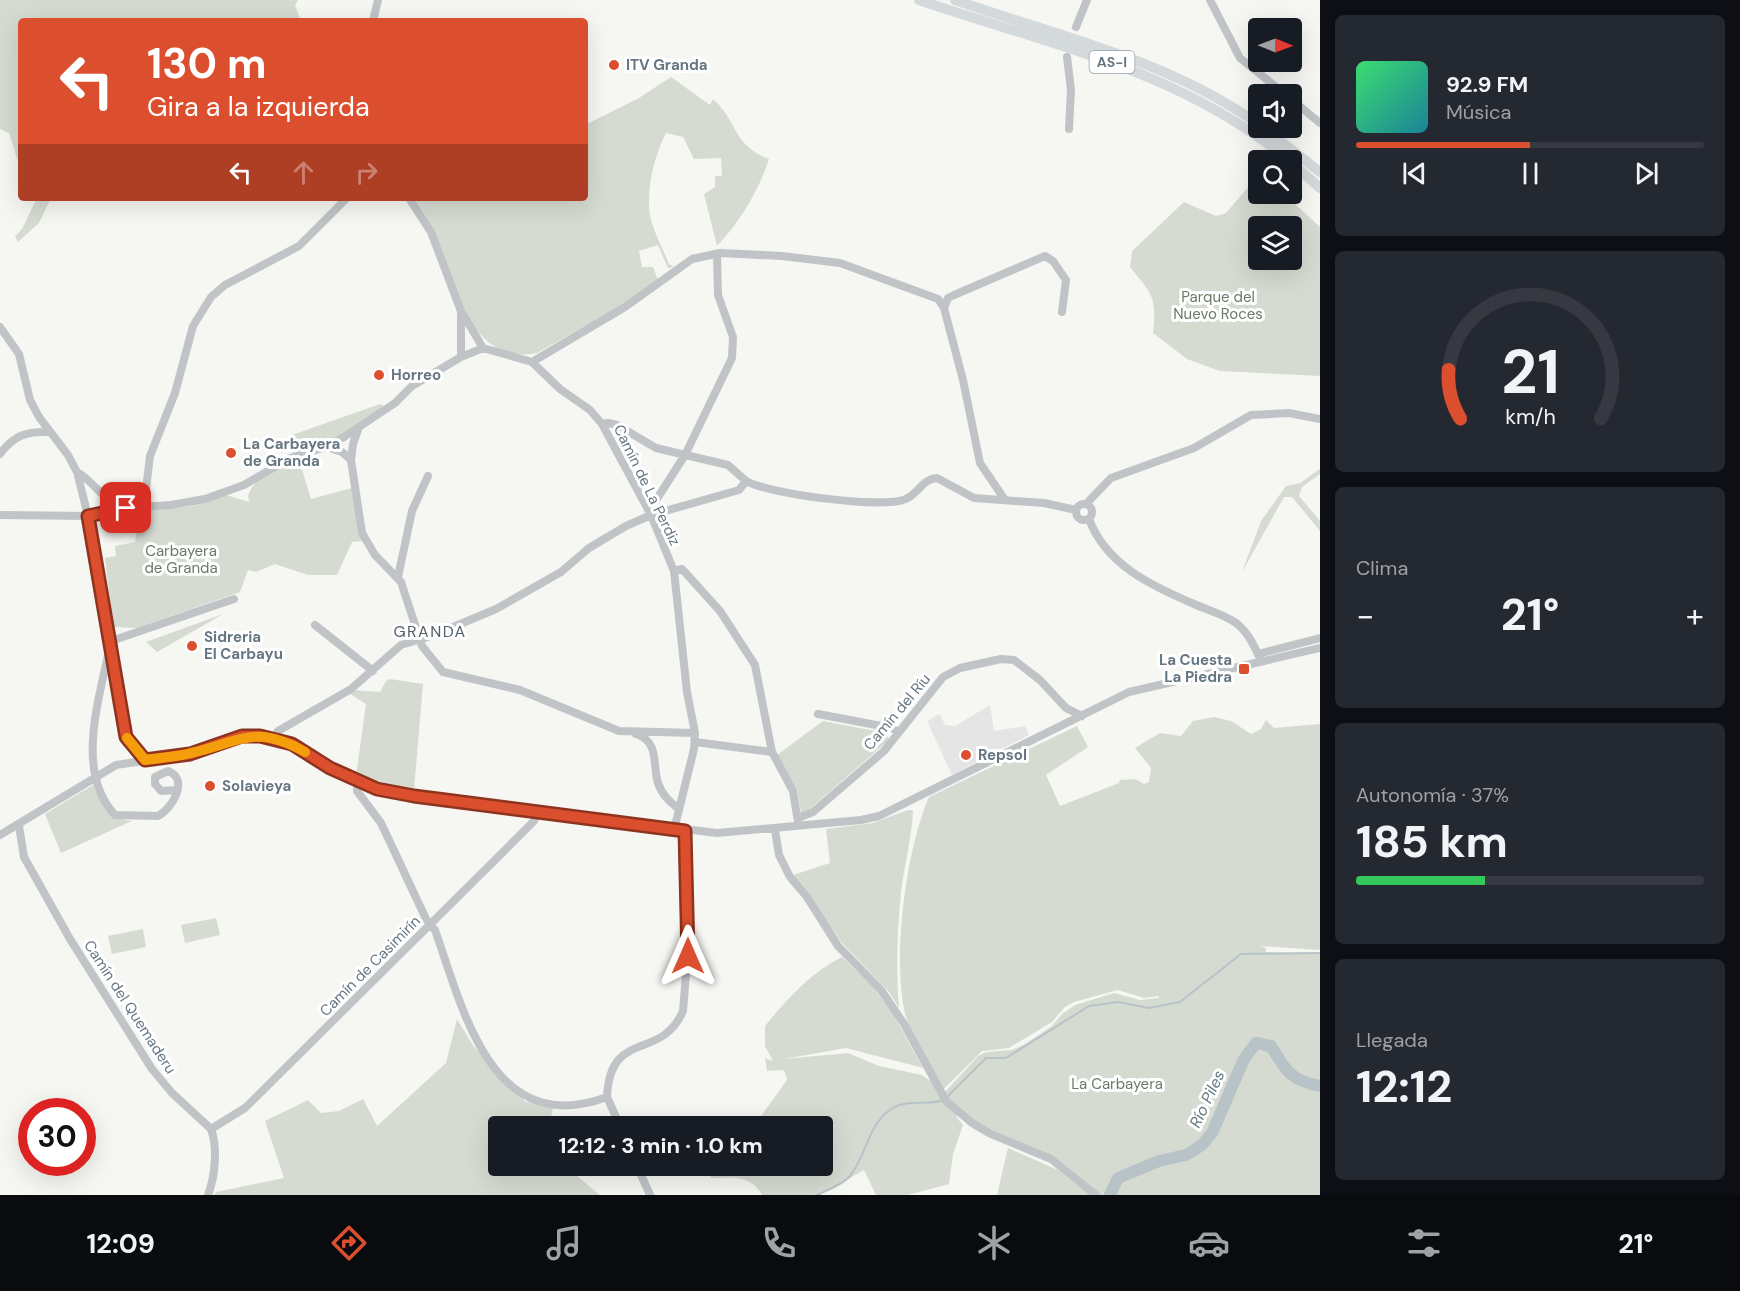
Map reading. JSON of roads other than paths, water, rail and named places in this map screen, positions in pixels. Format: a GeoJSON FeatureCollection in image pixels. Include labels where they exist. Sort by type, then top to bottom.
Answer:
{"type":"FeatureCollection","features":[{"type":"Feature","properties":{"kind":"highway","name":"AS-I"},"geometry":{"type":"LineString","coordinates":[[919,0],[1140,72],[1184,92],[1236,122],[1274,150]]}},
{"type":"Feature","properties":{"kind":"highway","name":"AS-I"},"geometry":{"type":"LineString","coordinates":[[955,0],[1144,62],[1191,82],[1248,118]]}},
{"type":"Feature","properties":{"kind":"highway"},"geometry":{"type":"LineString","coordinates":[[1277,138],[1320,172]]}},
{"type":"Feature","properties":{"kind":"highway"},"geometry":{"type":"LineString","coordinates":[[1302,173],[1320,188]]}},
{"type":"Feature","properties":{"kind":"street"},"geometry":{"type":"LineString","coordinates":[[374,18],[378,0]]}},
{"type":"Feature","properties":{"kind":"street"},"geometry":{"type":"LineString","coordinates":[[1076,27],[1087,0]]}},
{"type":"Feature","properties":{"kind":"street"},"geometry":{"type":"LineString","coordinates":[[1210,0],[1240,58],[1272,84]]}},
{"type":"Feature","properties":{"kind":"street"},"geometry":{"type":"LineString","coordinates":[[1066,57],[1071,90],[1070,129]]}},
{"type":"Feature","properties":{"kind":"street"},"geometry":{"type":"LineString","coordinates":[[1302,108],[1320,123]]}},
{"type":"Feature","properties":{"kind":"street"},"geometry":{"type":"LineString","coordinates":[[144,506],[150,456],[175,393],[194,326],[211,297],[225,285],[299,246],[344,201]]}},
{"type":"Feature","properties":{"kind":"street"},"geometry":{"type":"LineString","coordinates":[[0,515],[88,516],[126,508],[171,505],[205,499],[244,485],[290,458],[326,447],[395,403],[412,386],[461,357],[483,348],[461,311],[434,239],[411,201]]}},
{"type":"Feature","properties":{"kind":"street"},"geometry":{"type":"LineString","coordinates":[[651,515],[653,505],[685,455],[723,379],[734,351],[733,337],[718,295],[717,254]]}},
{"type":"Feature","properties":{"kind":"street"},"geometry":{"type":"LineString","coordinates":[[532,362],[625,307],[692,259],[717,254],[782,256],[840,263],[938,298],[944,308],[963,380],[980,463],[1005,500]]}},
{"type":"Feature","properties":{"kind":"street"},"geometry":{"type":"LineString","coordinates":[[944,308],[948,298],[1045,256],[1053,261],[1066,280],[1062,312]]}},
{"type":"Feature","properties":{"kind":"street"},"geometry":{"type":"LineString","coordinates":[[461,311],[461,357]]}},
{"type":"Feature","properties":{"kind":"street"},"geometry":{"type":"LineString","coordinates":[[0,327],[19,354],[30,400],[77,472],[88,516],[126,737],[136,757]]}},
{"type":"Feature","properties":{"kind":"street","name":"Camín de La Perdiz"},"geometry":{"type":"LineString","coordinates":[[483,348],[532,362],[560,389],[590,410],[602,424],[651,515],[674,571],[687,692],[695,733],[695,742],[674,830]]}},
{"type":"Feature","properties":{"kind":"street"},"geometry":{"type":"LineString","coordinates":[[1089,519],[1078,518],[1076,510],[1079,505],[1086,504],[1111,478],[1194,448],[1251,415],[1289,413],[1320,419]]}},
{"type":"Feature","properties":{"kind":"street"},"geometry":{"type":"LineString","coordinates":[[602,424],[617,426],[656,448],[728,465],[746,481],[786,492],[838,499],[890,502],[910,497],[927,480],[937,478],[974,498],[1044,502],[1076,510]]}},
{"type":"Feature","properties":{"kind":"street"},"geometry":{"type":"LineString","coordinates":[[359,427],[353,444],[351,460],[363,533],[375,555],[398,577],[408,597],[429,657],[443,672],[520,690],[605,728],[634,733],[668,731],[695,733]]}},
{"type":"Feature","properties":{"kind":"street"},"geometry":{"type":"LineString","coordinates":[[0,454],[22,433],[50,432]]}},
{"type":"Feature","properties":{"kind":"street"},"geometry":{"type":"LineString","coordinates":[[326,447],[342,452],[351,460]]}},
{"type":"Feature","properties":{"kind":"street"},"geometry":{"type":"LineString","coordinates":[[77,472],[86,477],[110,502],[126,508]]}},
{"type":"Feature","properties":{"kind":"street"},"geometry":{"type":"LineString","coordinates":[[398,577],[411,511],[428,477]]}},
{"type":"Feature","properties":{"kind":"street"},"geometry":{"type":"LineString","coordinates":[[274,738],[278,731],[340,697],[373,671],[394,649],[496,609],[561,572],[589,548],[612,533],[651,515],[739,490],[746,481]]}},
{"type":"Feature","properties":{"kind":"street"},"geometry":{"type":"LineString","coordinates":[[1086,504],[1093,512],[1089,519]]}},
{"type":"Feature","properties":{"kind":"street"},"geometry":{"type":"LineString","coordinates":[[1089,519],[1094,532],[1122,566],[1140,578],[1235,622],[1260,657]]}},
{"type":"Feature","properties":{"kind":"street"},"geometry":{"type":"LineString","coordinates":[[674,571],[682,569],[720,611],[749,654],[759,679],[771,752],[793,791],[798,822]]}},
{"type":"Feature","properties":{"kind":"street"},"geometry":{"type":"LineString","coordinates":[[111,641],[234,599]]}},
{"type":"Feature","properties":{"kind":"street"},"geometry":{"type":"LineString","coordinates":[[315,625],[373,671]]}},
{"type":"Feature","properties":{"kind":"street"},"geometry":{"type":"LineString","coordinates":[[0,835],[19,826],[107,769],[136,757],[145,760],[190,754],[242,736],[274,738],[292,744],[330,768],[377,789],[538,813],[717,833],[775,830],[798,822],[879,816],[1129,692],[1260,657],[1320,638]]}},
{"type":"Feature","properties":{"kind":"street"},"geometry":{"type":"LineString","coordinates":[[111,641],[93,752],[94,777],[109,808],[115,815],[160,815],[174,801],[177,790]]}},
{"type":"Feature","properties":{"kind":"street"},"geometry":{"type":"LineString","coordinates":[[1260,657],[1320,648]]}},
{"type":"Feature","properties":{"kind":"street","name":"Camín del Ríu"},"geometry":{"type":"LineString","coordinates":[[798,822],[872,762],[943,677],[960,668],[1001,659],[1018,663],[1040,680],[1066,708],[1082,716]]}},
{"type":"Feature","properties":{"kind":"street"},"geometry":{"type":"LineString","coordinates":[[100,699],[105,692],[113,690],[120,700]]}},
{"type":"Feature","properties":{"kind":"street"},"geometry":{"type":"LineString","coordinates":[[818,714],[892,728],[898,732]]}},
{"type":"Feature","properties":{"kind":"street"},"geometry":{"type":"LineString","coordinates":[[634,733],[650,743],[655,754],[658,782],[668,800],[679,809]]}},
{"type":"Feature","properties":{"kind":"street"},"geometry":{"type":"LineString","coordinates":[[695,742],[771,752]]}},
{"type":"Feature","properties":{"kind":"street"},"geometry":{"type":"LineString","coordinates":[[93,752],[95,760],[107,769]]}},
{"type":"Feature","properties":{"kind":"street"},"geometry":{"type":"LineString","coordinates":[[358,781],[357,790],[381,823],[398,865],[435,930],[469,1028],[487,1061],[507,1082],[534,1098],[556,1105],[568,1106],[607,1097]]}},
{"type":"Feature","properties":{"kind":"street","name":"Camín de Casimirín"},"geometry":{"type":"LineString","coordinates":[[211,1129],[245,1108],[431,925],[534,821],[538,813]]}},
{"type":"Feature","properties":{"kind":"street"},"geometry":{"type":"LineString","coordinates":[[652,827],[677,818]]}},
{"type":"Feature","properties":{"kind":"street","name":"Camín del Quemaderu"},"geometry":{"type":"LineString","coordinates":[[19,826],[24,857],[70,939],[152,1069],[172,1093],[211,1129]]}},
{"type":"Feature","properties":{"kind":"street"},"geometry":{"type":"LineString","coordinates":[[775,830],[779,855],[790,878],[807,897],[838,946],[881,990],[904,1024],[945,1100],[972,1123],[991,1134],[1051,1159],[1096,1195]]}},
{"type":"Feature","properties":{"kind":"street"},"geometry":{"type":"LineString","coordinates":[[616,1116],[607,1097],[609,1076],[618,1059],[630,1049],[664,1037],[674,1028],[683,1011],[688,937],[685,831]]}},
{"type":"Feature","properties":{"kind":"street"},"geometry":{"type":"LineString","coordinates":[[208,1195],[213,1183],[214,1168],[211,1129]]}},
{"type":"Feature","properties":{"kind":"street"},"geometry":{"type":"LineString","coordinates":[[641,1176],[650,1195]]}},
{"type":"Feature","properties":{"kind":"waterway"},"geometry":{"type":"LineString","coordinates":[[947,1097],[986,1058],[1006,1058],[1089,1006],[1118,1002],[1149,1008],[1180,1002],[1241,954],[1320,953]]}},
{"type":"Feature","properties":{"kind":"waterway","name":"Río Piles"},"geometry":{"type":"LineString","coordinates":[[1110,1195],[1118,1178],[1159,1161],[1186,1155],[1202,1145],[1212,1133],[1244,1059],[1256,1043],[1271,1046],[1280,1062],[1295,1077],[1320,1086]]}},
{"type":"Feature","properties":{"kind":"waterway"},"geometry":{"type":"LineString","coordinates":[[817,1195],[849,1177],[860,1160],[872,1131],[884,1114],[899,1105],[932,1103],[942,1100]]}},
{"type":"Feature","properties":{"kind":"place","name":"ITV Granda"},"geometry":{"type":"Point","coordinates":[614,65]}},
{"type":"Feature","properties":{"kind":"place","name":"Horreo"},"geometry":{"type":"Point","coordinates":[379,375]}},
{"type":"Feature","properties":{"kind":"place","name":"La Carbayera de Granda"},"geometry":{"type":"Point","coordinates":[231,453]}},
{"type":"Feature","properties":{"kind":"place","name":"Sidreria El Carbayu"},"geometry":{"type":"Point","coordinates":[192,646]}},
{"type":"Feature","properties":{"kind":"place","name":"La Cuesta La Piedra"},"geometry":{"type":"Point","coordinates":[1244,669]}},
{"type":"Feature","properties":{"kind":"place","name":"Repsol"},"geometry":{"type":"Point","coordinates":[966,755]}},
{"type":"Feature","properties":{"kind":"place","name":"Solavieya"},"geometry":{"type":"Point","coordinates":[210,786]}},
{"type":"Feature","properties":{"kind":"district","name":"GRANDA"},"geometry":{"type":"Point","coordinates":[430,631]}},
{"type":"Feature","properties":{"kind":"park label","name":"Parque del Nuevo Roces"},"geometry":{"type":"Point","coordinates":[1218,306]}},
{"type":"Feature","properties":{"kind":"park label","name":"Carbayera de Granda"},"geometry":{"type":"Point","coordinates":[181,560]}},
{"type":"Feature","properties":{"kind":"park label","name":"La Carbayera"},"geometry":{"type":"Point","coordinates":[1117,1084]}}]}
